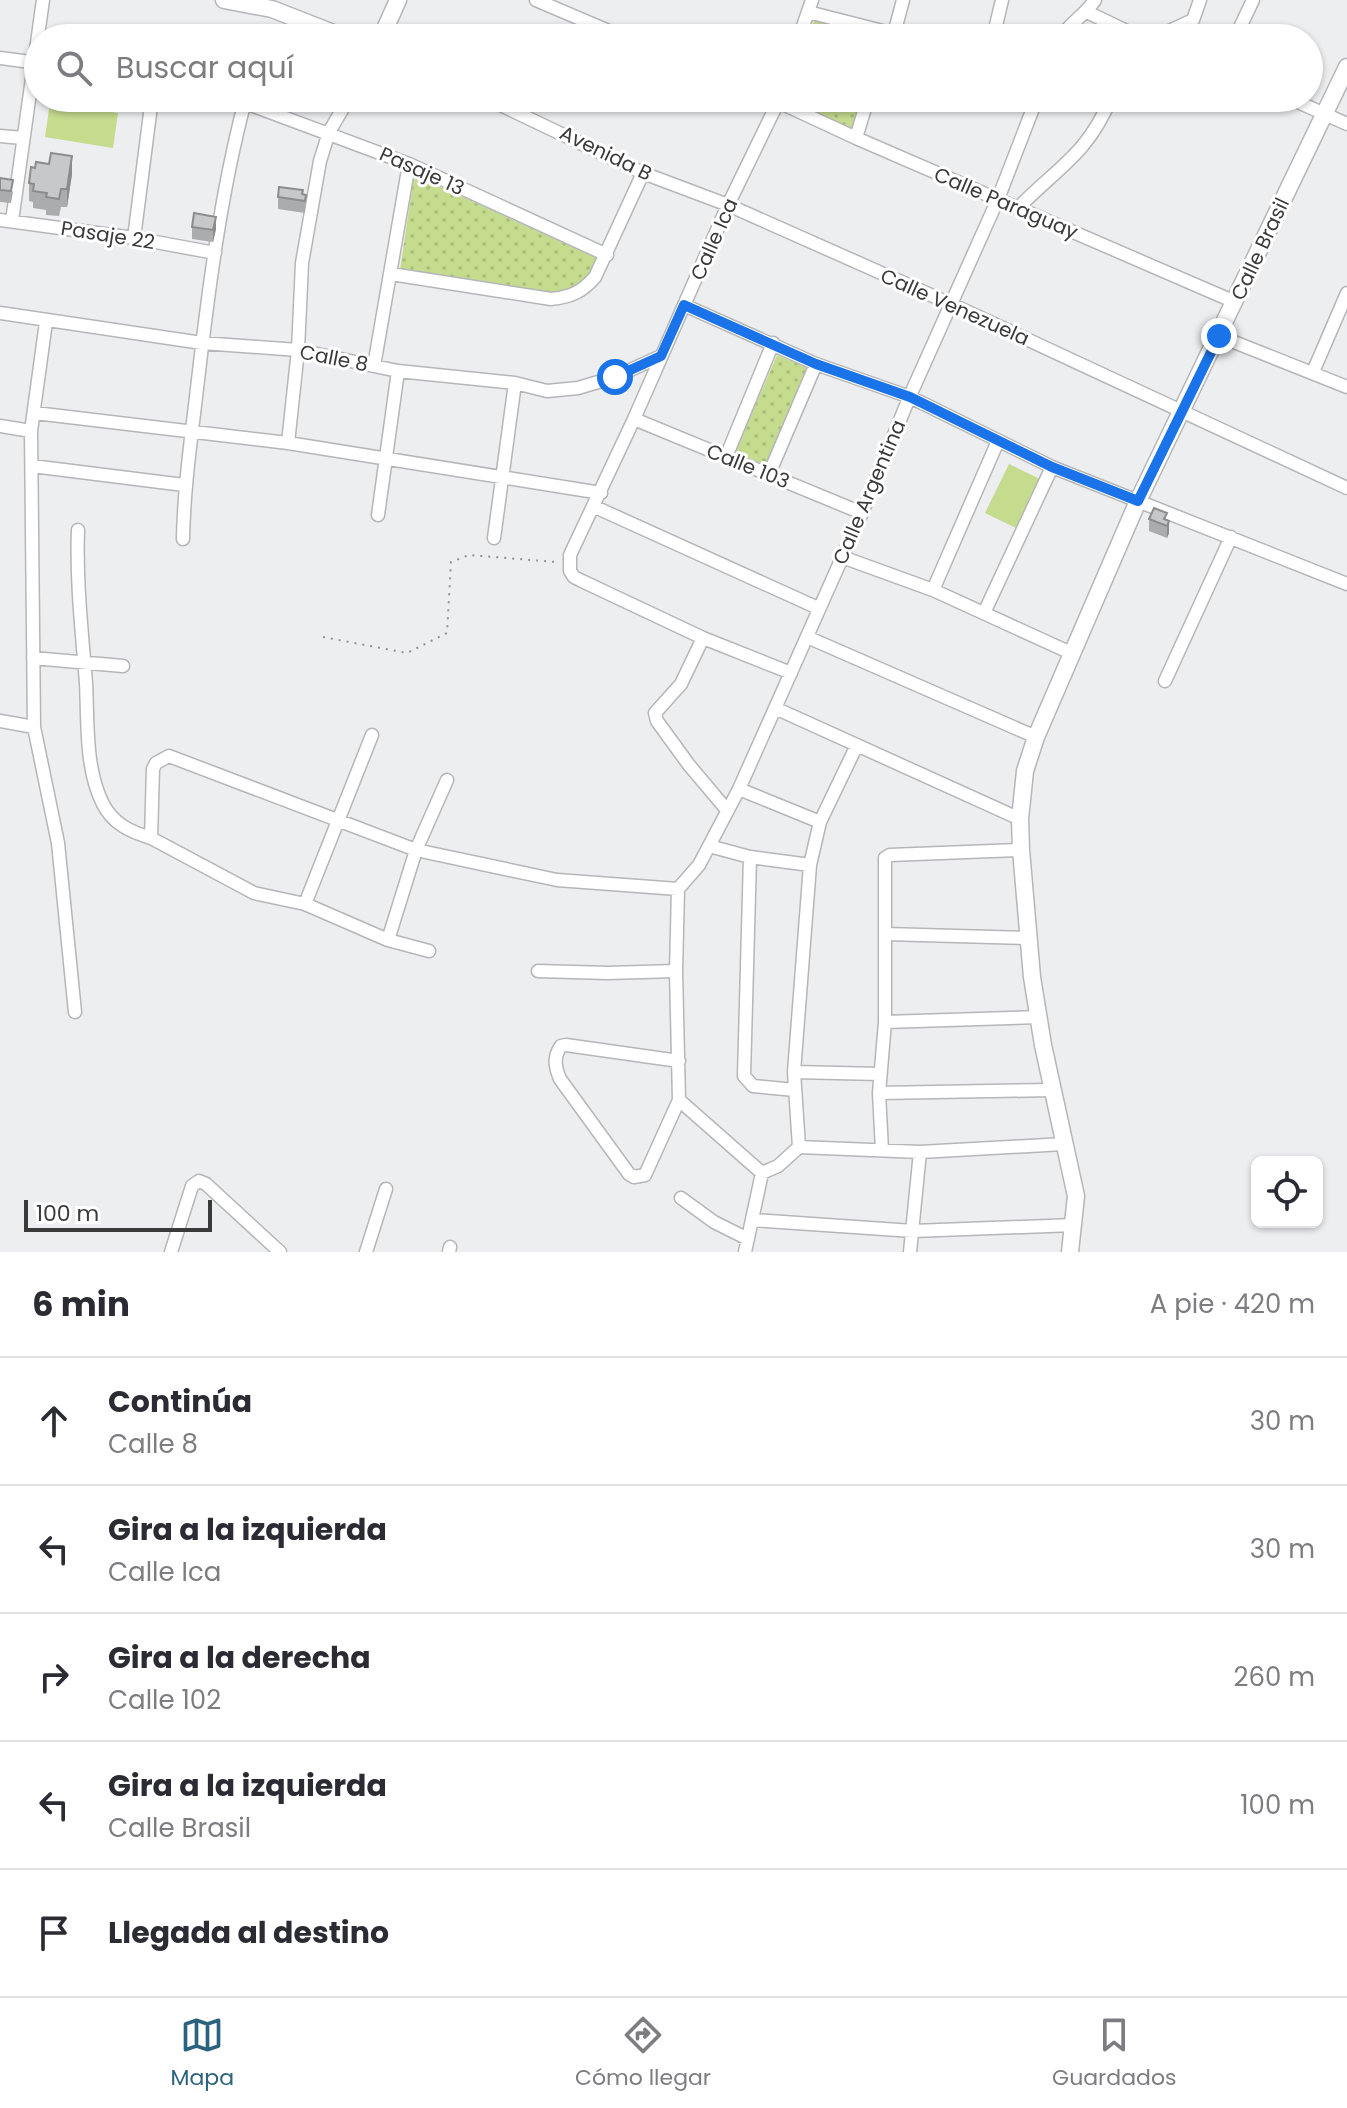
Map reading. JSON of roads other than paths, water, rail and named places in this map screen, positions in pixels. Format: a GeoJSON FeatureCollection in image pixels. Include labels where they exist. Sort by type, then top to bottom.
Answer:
{"type":"FeatureCollection","features":[{"type":"Feature","properties":{"kind":"main road"},"geometry":{"type":"LineString","coordinates":[[224,0],[274,4],[316,24]]}},
{"type":"Feature","properties":{"kind":"main road"},"geometry":{"type":"LineString","coordinates":[[387,24],[398,0]]}},
{"type":"Feature","properties":{"kind":"main road","name":"Calle Brasil"},"geometry":{"type":"LineString","coordinates":[[1070,1252],[1076,1196],[1052,1090],[1029,938],[1020,819],[1025,771],[1071,653],[1138,501],[1347,67]]}},
{"type":"Feature","properties":{"kind":"street"},"geometry":{"type":"LineString","coordinates":[[40,24],[43,0]]}},
{"type":"Feature","properties":{"kind":"street"},"geometry":{"type":"LineString","coordinates":[[536,0],[592,24]]}},
{"type":"Feature","properties":{"kind":"street"},"geometry":{"type":"LineString","coordinates":[[893,24],[903,0]]}},
{"type":"Feature","properties":{"kind":"street"},"geometry":{"type":"LineString","coordinates":[[996,24],[1002,0]]}},
{"type":"Feature","properties":{"kind":"street"},"geometry":{"type":"LineString","coordinates":[[1071,24],[1087,12],[1095,0]]}},
{"type":"Feature","properties":{"kind":"street"},"geometry":{"type":"LineString","coordinates":[[1184,24],[1193,20],[1200,0]]}},
{"type":"Feature","properties":{"kind":"street"},"geometry":{"type":"LineString","coordinates":[[1242,24],[1253,0]]}},
{"type":"Feature","properties":{"kind":"street"},"geometry":{"type":"LineString","coordinates":[[810,6],[858,24]]}},
{"type":"Feature","properties":{"kind":"street"},"geometry":{"type":"LineString","coordinates":[[1087,12],[1112,24]]}},
{"type":"Feature","properties":{"kind":"street"},"geometry":{"type":"LineString","coordinates":[[0,58],[24,61]]}},
{"type":"Feature","properties":{"kind":"street"},"geometry":{"type":"LineString","coordinates":[[6,220],[27,112]]}},
{"type":"Feature","properties":{"kind":"street"},"geometry":{"type":"LineString","coordinates":[[134,238],[150,112]]}},
{"type":"Feature","properties":{"kind":"street"},"geometry":{"type":"LineString","coordinates":[[183,539],[184,485],[236,112]]}},
{"type":"Feature","properties":{"kind":"street","name":"Pasaje 13"},"geometry":{"type":"LineString","coordinates":[[274,112],[409,164],[607,255]]}},
{"type":"Feature","properties":{"kind":"street"},"geometry":{"type":"LineString","coordinates":[[288,443],[298,350],[302,263],[320,161],[329,132],[341,112]]}},
{"type":"Feature","properties":{"kind":"street","name":"Avenida B"},"geometry":{"type":"LineString","coordinates":[[515,112],[643,173],[728,205]]}},
{"type":"Feature","properties":{"kind":"street","name":"Calle Ica"},"geometry":{"type":"LineString","coordinates":[[703,638],[574,577],[570,560],[770,112]]}},
{"type":"Feature","properties":{"kind":"street","name":"Calle Paraguay"},"geometry":{"type":"LineString","coordinates":[[803,112],[1235,302]]}},
{"type":"Feature","properties":{"kind":"street"},"geometry":{"type":"LineString","coordinates":[[856,138],[864,112]]}},
{"type":"Feature","properties":{"kind":"street","name":"Calle Argentina"},"geometry":{"type":"LineString","coordinates":[[678,889],[699,865],[739,789],[998,199],[1032,112]]}},
{"type":"Feature","properties":{"kind":"street"},"geometry":{"type":"LineString","coordinates":[[1018,208],[1077,154],[1104,112]]}},
{"type":"Feature","properties":{"kind":"street"},"geometry":{"type":"LineString","coordinates":[[1325,112],[1347,124]]}},
{"type":"Feature","properties":{"kind":"street"},"geometry":{"type":"LineString","coordinates":[[0,136],[23,138]]}},
{"type":"Feature","properties":{"kind":"street"},"geometry":{"type":"LineString","coordinates":[[374,366],[409,164]]}},
{"type":"Feature","properties":{"kind":"street"},"geometry":{"type":"LineString","coordinates":[[391,274],[551,299],[570,297],[586,288],[595,277],[643,173]]}},
{"type":"Feature","properties":{"kind":"street","name":"Calle Venezuela"},"geometry":{"type":"LineString","coordinates":[[728,205],[951,304],[1347,488]]}},
{"type":"Feature","properties":{"kind":"street","name":"Pasaje 22"},"geometry":{"type":"LineString","coordinates":[[6,220],[215,253]]}},
{"type":"Feature","properties":{"kind":"street"},"geometry":{"type":"LineString","coordinates":[[1313,372],[1347,293]]}},
{"type":"Feature","properties":{"kind":"street"},"geometry":{"type":"LineString","coordinates":[[684,305],[816,364],[910,397],[1052,467],[1347,584]]}},
{"type":"Feature","properties":{"kind":"street","name":"Calle 8"},"geometry":{"type":"LineString","coordinates":[[0,313],[202,343],[298,350],[398,371],[515,383],[547,391],[578,388],[615,377],[661,356]]}},
{"type":"Feature","properties":{"kind":"street"},"geometry":{"type":"LineString","coordinates":[[46,322],[31,431],[34,727],[58,843],[75,1012]]}},
{"type":"Feature","properties":{"kind":"street"},"geometry":{"type":"LineString","coordinates":[[1219,336],[1347,387]]}},
{"type":"Feature","properties":{"kind":"street"},"geometry":{"type":"LineString","coordinates":[[726,457],[773,343]]}},
{"type":"Feature","properties":{"kind":"street"},"geometry":{"type":"LineString","coordinates":[[769,474],[816,364]]}},
{"type":"Feature","properties":{"kind":"street"},"geometry":{"type":"LineString","coordinates":[[378,515],[398,371]]}},
{"type":"Feature","properties":{"kind":"street"},"geometry":{"type":"LineString","coordinates":[[494,538],[515,383]]}},
{"type":"Feature","properties":{"kind":"street"},"geometry":{"type":"LineString","coordinates":[[35,413],[288,443],[601,493]]}},
{"type":"Feature","properties":{"kind":"street","name":"Calle 103"},"geometry":{"type":"LineString","coordinates":[[634,419],[862,513]]}},
{"type":"Feature","properties":{"kind":"street"},"geometry":{"type":"LineString","coordinates":[[0,426],[31,431]]}},
{"type":"Feature","properties":{"kind":"street"},"geometry":{"type":"LineString","coordinates":[[933,590],[998,441]]}},
{"type":"Feature","properties":{"kind":"street"},"geometry":{"type":"LineString","coordinates":[[32,466],[184,485]]}},
{"type":"Feature","properties":{"kind":"street"},"geometry":{"type":"LineString","coordinates":[[984,613],[1052,467]]}},
{"type":"Feature","properties":{"kind":"street"},"geometry":{"type":"LineString","coordinates":[[595,507],[818,608]]}},
{"type":"Feature","properties":{"kind":"street"},"geometry":{"type":"LineString","coordinates":[[78,530],[76,572],[91,757],[98,792],[104,807],[117,823],[254,893],[305,904],[388,940],[429,951]]}},
{"type":"Feature","properties":{"kind":"street"},"geometry":{"type":"LineString","coordinates":[[1165,681],[1231,537]]}},
{"type":"Feature","properties":{"kind":"street"},"geometry":{"type":"LineString","coordinates":[[842,557],[933,590],[1071,653]]}},
{"type":"Feature","properties":{"kind":"street"},"geometry":{"type":"LineString","coordinates":[[807,637],[1036,737]]}},
{"type":"Feature","properties":{"kind":"street"},"geometry":{"type":"LineString","coordinates":[[726,809],[689,765],[657,721],[655,713],[681,684],[703,638],[791,673]]}},
{"type":"Feature","properties":{"kind":"street"},"geometry":{"type":"LineString","coordinates":[[33,658],[123,666]]}},
{"type":"Feature","properties":{"kind":"street"},"geometry":{"type":"LineString","coordinates":[[775,708],[1020,819]]}},
{"type":"Feature","properties":{"kind":"street"},"geometry":{"type":"LineString","coordinates":[[0,721],[34,727]]}},
{"type":"Feature","properties":{"kind":"street"},"geometry":{"type":"LineString","coordinates":[[305,904],[372,735]]}},
{"type":"Feature","properties":{"kind":"street"},"geometry":{"type":"LineString","coordinates":[[799,1147],[794,1072],[810,865],[820,822],[857,745]]}},
{"type":"Feature","properties":{"kind":"street"},"geometry":{"type":"LineString","coordinates":[[151,838],[153,769],[156,763],[169,756],[416,850],[557,880],[678,889],[676,971],[679,1061],[679,1100],[645,1175],[634,1177],[560,1079],[555,1060],[561,1046],[566,1045],[679,1061]]}},
{"type":"Feature","properties":{"kind":"street"},"geometry":{"type":"LineString","coordinates":[[388,940],[416,850],[447,780]]}},
{"type":"Feature","properties":{"kind":"street"},"geometry":{"type":"LineString","coordinates":[[739,789],[820,822]]}},
{"type":"Feature","properties":{"kind":"street"},"geometry":{"type":"LineString","coordinates":[[709,846],[750,857],[810,865]]}},
{"type":"Feature","properties":{"kind":"street"},"geometry":{"type":"LineString","coordinates":[[882,1150],[879,1093],[885,1022],[884,863],[890,855],[1021,850]]}},
{"type":"Feature","properties":{"kind":"street"},"geometry":{"type":"LineString","coordinates":[[750,857],[744,1076],[753,1086],[795,1090]]}},
{"type":"Feature","properties":{"kind":"street"},"geometry":{"type":"LineString","coordinates":[[886,934],[1029,938]]}},
{"type":"Feature","properties":{"kind":"street"},"geometry":{"type":"LineString","coordinates":[[538,971],[676,971]]}},
{"type":"Feature","properties":{"kind":"street"},"geometry":{"type":"LineString","coordinates":[[885,1022],[1039,1017]]}},
{"type":"Feature","properties":{"kind":"street"},"geometry":{"type":"LineString","coordinates":[[794,1072],[880,1074]]}},
{"type":"Feature","properties":{"kind":"street"},"geometry":{"type":"LineString","coordinates":[[879,1093],[1052,1090]]}},
{"type":"Feature","properties":{"kind":"street"},"geometry":{"type":"LineString","coordinates":[[679,1100],[762,1173]]}},
{"type":"Feature","properties":{"kind":"street"},"geometry":{"type":"LineString","coordinates":[[762,1173],[778,1166],[799,1147],[920,1152],[1064,1144]]}},
{"type":"Feature","properties":{"kind":"street"},"geometry":{"type":"LineString","coordinates":[[910,1252],[920,1152]]}},
{"type":"Feature","properties":{"kind":"street"},"geometry":{"type":"LineString","coordinates":[[681,1198],[747,1245],[762,1173]]}},
{"type":"Feature","properties":{"kind":"street"},"geometry":{"type":"LineString","coordinates":[[171,1252],[192,1186],[199,1181],[280,1252]]}},
{"type":"Feature","properties":{"kind":"street"},"geometry":{"type":"LineString","coordinates":[[366,1252],[386,1189]]}},
{"type":"Feature","properties":{"kind":"street"},"geometry":{"type":"LineString","coordinates":[[753,1220],[913,1231],[1074,1225]]}}]}
